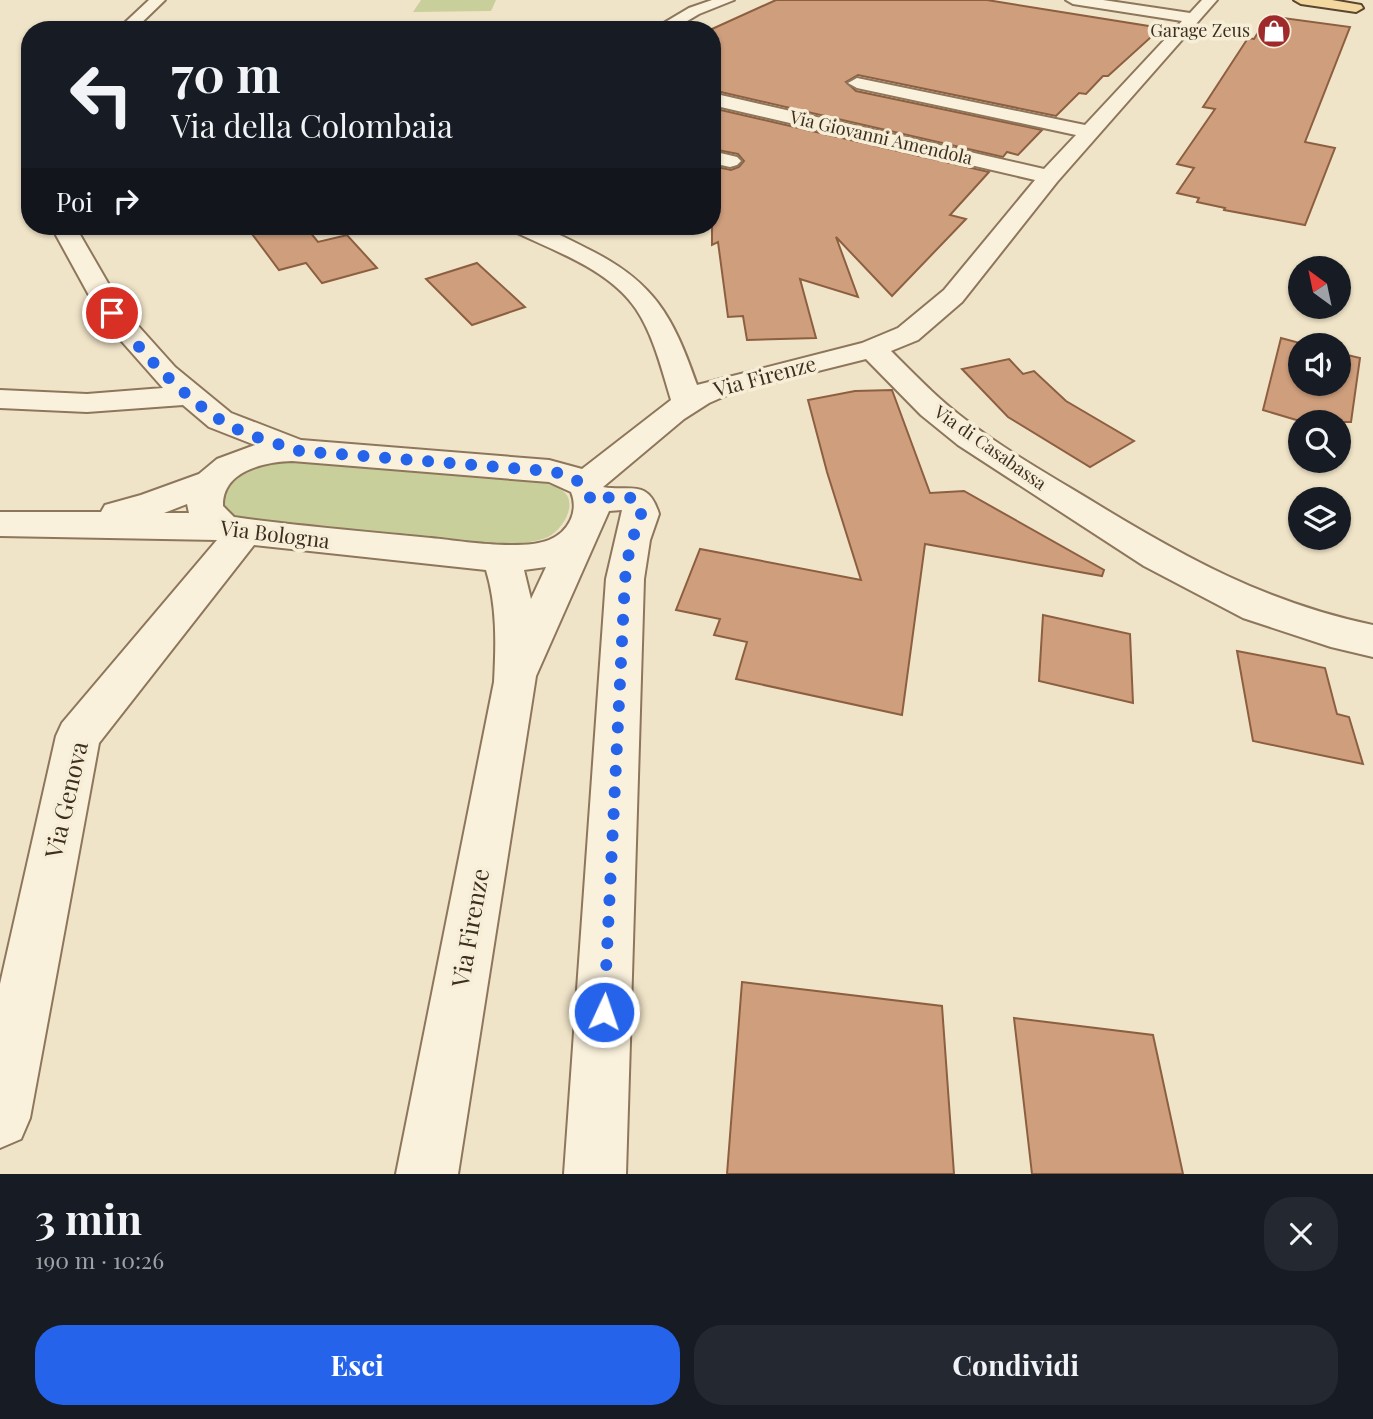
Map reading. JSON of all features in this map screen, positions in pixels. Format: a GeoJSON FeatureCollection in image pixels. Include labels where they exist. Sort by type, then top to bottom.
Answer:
{"type":"FeatureCollection","features":[{"type":"Feature","properties":{"kind":"main road"},"geometry":{"type":"LineString","coordinates":[[1301,0],[1373,11]]}},
{"type":"Feature","properties":{"kind":"main road"},"geometry":{"type":"LineString","coordinates":[[1322,0],[1356,8]]}},
{"type":"Feature","properties":{"kind":"street"},"geometry":{"type":"LineString","coordinates":[[135,21],[158,0]]}},
{"type":"Feature","properties":{"kind":"street"},"geometry":{"type":"LineString","coordinates":[[676,21],[694,11],[727,0]]}},
{"type":"Feature","properties":{"kind":"street"},"geometry":{"type":"LineString","coordinates":[[1073,0],[1208,5]]}},
{"type":"Feature","properties":{"kind":"street"},"geometry":{"type":"LineString","coordinates":[[872,349],[908,334],[953,296],[1088,132],[1208,5]]}},
{"type":"Feature","properties":{"kind":"street"},"geometry":{"type":"LineString","coordinates":[[856,83],[1088,132]]}},
{"type":"Feature","properties":{"kind":"street","name":"Via Giovanni Amendola"},"geometry":{"type":"LineString","coordinates":[[721,101],[1049,177]]}},
{"type":"Feature","properties":{"kind":"street"},"geometry":{"type":"LineString","coordinates":[[68,235],[121,325],[149,358],[220,420],[262,439],[300,451],[549,471],[575,479],[583,510],[610,497],[630,498],[638,503],[641,514],[629,550],[625,579],[595,1174]]}},
{"type":"Feature","properties":{"kind":"street"},"geometry":{"type":"LineString","coordinates":[[538,235],[608,271],[637,292],[651,310],[687,401]]}},
{"type":"Feature","properties":{"kind":"street","name":"Via Firenze"},"geometry":{"type":"LineString","coordinates":[[427,1174],[515,682],[517,628],[510,587],[500,557],[555,553],[583,510],[687,401],[723,386],[872,349]]}},
{"type":"Feature","properties":{"kind":"street","name":"Via di Casabassa"},"geometry":{"type":"LineString","coordinates":[[872,349],[926,403],[965,436],[1190,577],[1247,605],[1282,618],[1373,641]]}},
{"type":"Feature","properties":{"kind":"street"},"geometry":{"type":"LineString","coordinates":[[0,399],[87,403],[190,395]]}},
{"type":"Feature","properties":{"kind":"street"},"geometry":{"type":"LineString","coordinates":[[220,420],[224,442],[215,478],[205,496],[205,510],[233,531]]}},
{"type":"Feature","properties":{"kind":"street","name":"Via Bologna"},"geometry":{"type":"LineString","coordinates":[[51,522],[134,509],[215,478],[236,463],[254,456],[300,451]]}},
{"type":"Feature","properties":{"kind":"street","name":"Via Firenze"},"geometry":{"type":"LineString","coordinates":[[515,682],[583,510]]}},
{"type":"Feature","properties":{"kind":"street","name":"Via Bologna"},"geometry":{"type":"LineString","coordinates":[[0,524],[51,522],[233,531],[500,557]]}},
{"type":"Feature","properties":{"kind":"street","name":"Via Genova"},"geometry":{"type":"LineString","coordinates":[[0,1118],[78,736],[233,531]]}},
{"type":"Feature","properties":{"kind":"green space"},"geometry":{"type":"Polygon","coordinates":[[[421,0],[496,0],[491,11],[413,12],[421,0]]]}},
{"type":"Feature","properties":{"kind":"green space"},"geometry":{"type":"Polygon","coordinates":[[[300,461],[540,482],[563,491],[568,496],[569,509],[563,523],[548,537],[509,544],[266,526],[240,520],[225,509],[222,503],[226,491],[242,475],[276,463],[300,461]]]}},
{"type":"Feature","properties":{"kind":"building"},"geometry":{"type":"Polygon","coordinates":[[[776,0],[987,0],[1161,28],[1108,76],[1103,76],[1086,94],[1079,93],[1056,116],[858,75],[846,82],[856,91],[1042,130],[1018,155],[1007,152],[1003,157],[721,92],[721,25],[776,0]]]}},
{"type":"Feature","properties":{"kind":"building"},"geometry":{"type":"Polygon","coordinates":[[[1268,16],[1350,27],[1305,142],[1335,148],[1305,225],[1224,210],[1225,208],[1197,202],[1199,198],[1177,193],[1194,168],[1177,164],[1215,109],[1203,107],[1248,38],[1254,39],[1268,16]]]}},
{"type":"Feature","properties":{"kind":"building"},"geometry":{"type":"Polygon","coordinates":[[[721,110],[989,172],[950,215],[966,219],[892,296],[836,237],[858,297],[800,279],[816,338],[747,340],[743,316],[728,317],[718,242],[712,245],[712,235],[721,235],[721,168],[731,170],[739,167],[744,161],[738,154],[721,151],[721,110]]]}},
{"type":"Feature","properties":{"kind":"building"},"geometry":{"type":"Polygon","coordinates":[[[253,235],[312,235],[318,242],[347,235],[377,268],[322,283],[306,263],[279,270],[253,235]]]}},
{"type":"Feature","properties":{"kind":"building"},"geometry":{"type":"Polygon","coordinates":[[[477,263],[525,307],[472,325],[426,279],[477,263]]]}},
{"type":"Feature","properties":{"kind":"building"},"geometry":{"type":"Polygon","coordinates":[[[1281,338],[1288,340],[1288,396],[1351,396],[1351,356],[1360,358],[1351,422],[1351,410],[1288,410],[1288,418],[1263,410],[1281,338]]]}},
{"type":"Feature","properties":{"kind":"building"},"geometry":{"type":"Polygon","coordinates":[[[1009,359],[1023,374],[1034,371],[1066,401],[1134,441],[1090,467],[1008,417],[962,369],[1009,359]]]}},
{"type":"Feature","properties":{"kind":"building"},"geometry":{"type":"Polygon","coordinates":[[[892,390],[930,493],[964,491],[1104,570],[1102,576],[925,544],[902,715],[736,679],[747,642],[714,635],[720,619],[676,610],[700,549],[861,580],[827,472],[808,400],[855,391],[892,390]]]}},
{"type":"Feature","properties":{"kind":"building"},"geometry":{"type":"Polygon","coordinates":[[[1043,615],[1130,634],[1133,703],[1039,681],[1043,615]]]}},
{"type":"Feature","properties":{"kind":"building"},"geometry":{"type":"Polygon","coordinates":[[[1237,651],[1325,668],[1337,714],[1349,717],[1363,764],[1253,741],[1237,651]]]}},
{"type":"Feature","properties":{"kind":"building"},"geometry":{"type":"Polygon","coordinates":[[[742,982],[942,1006],[954,1174],[727,1174],[742,982]]]}},
{"type":"Feature","properties":{"kind":"building"},"geometry":{"type":"Polygon","coordinates":[[[1014,1018],[1153,1035],[1183,1174],[1032,1174],[1014,1018]]]}},
{"type":"Feature","properties":{"kind":"place","name":"Garage Zeus"},"geometry":{"type":"Point","coordinates":[1274,31]}},
{"type":"Feature","properties":{"kind":"route"},"geometry":{"type":"LineString","coordinates":[[112,313],[149,358],[190,395],[220,420],[262,439],[300,451],[549,471],[564,474],[584,485],[591,501],[622,497],[638,503],[641,514],[629,550],[625,579],[604,1012]]}}]}
